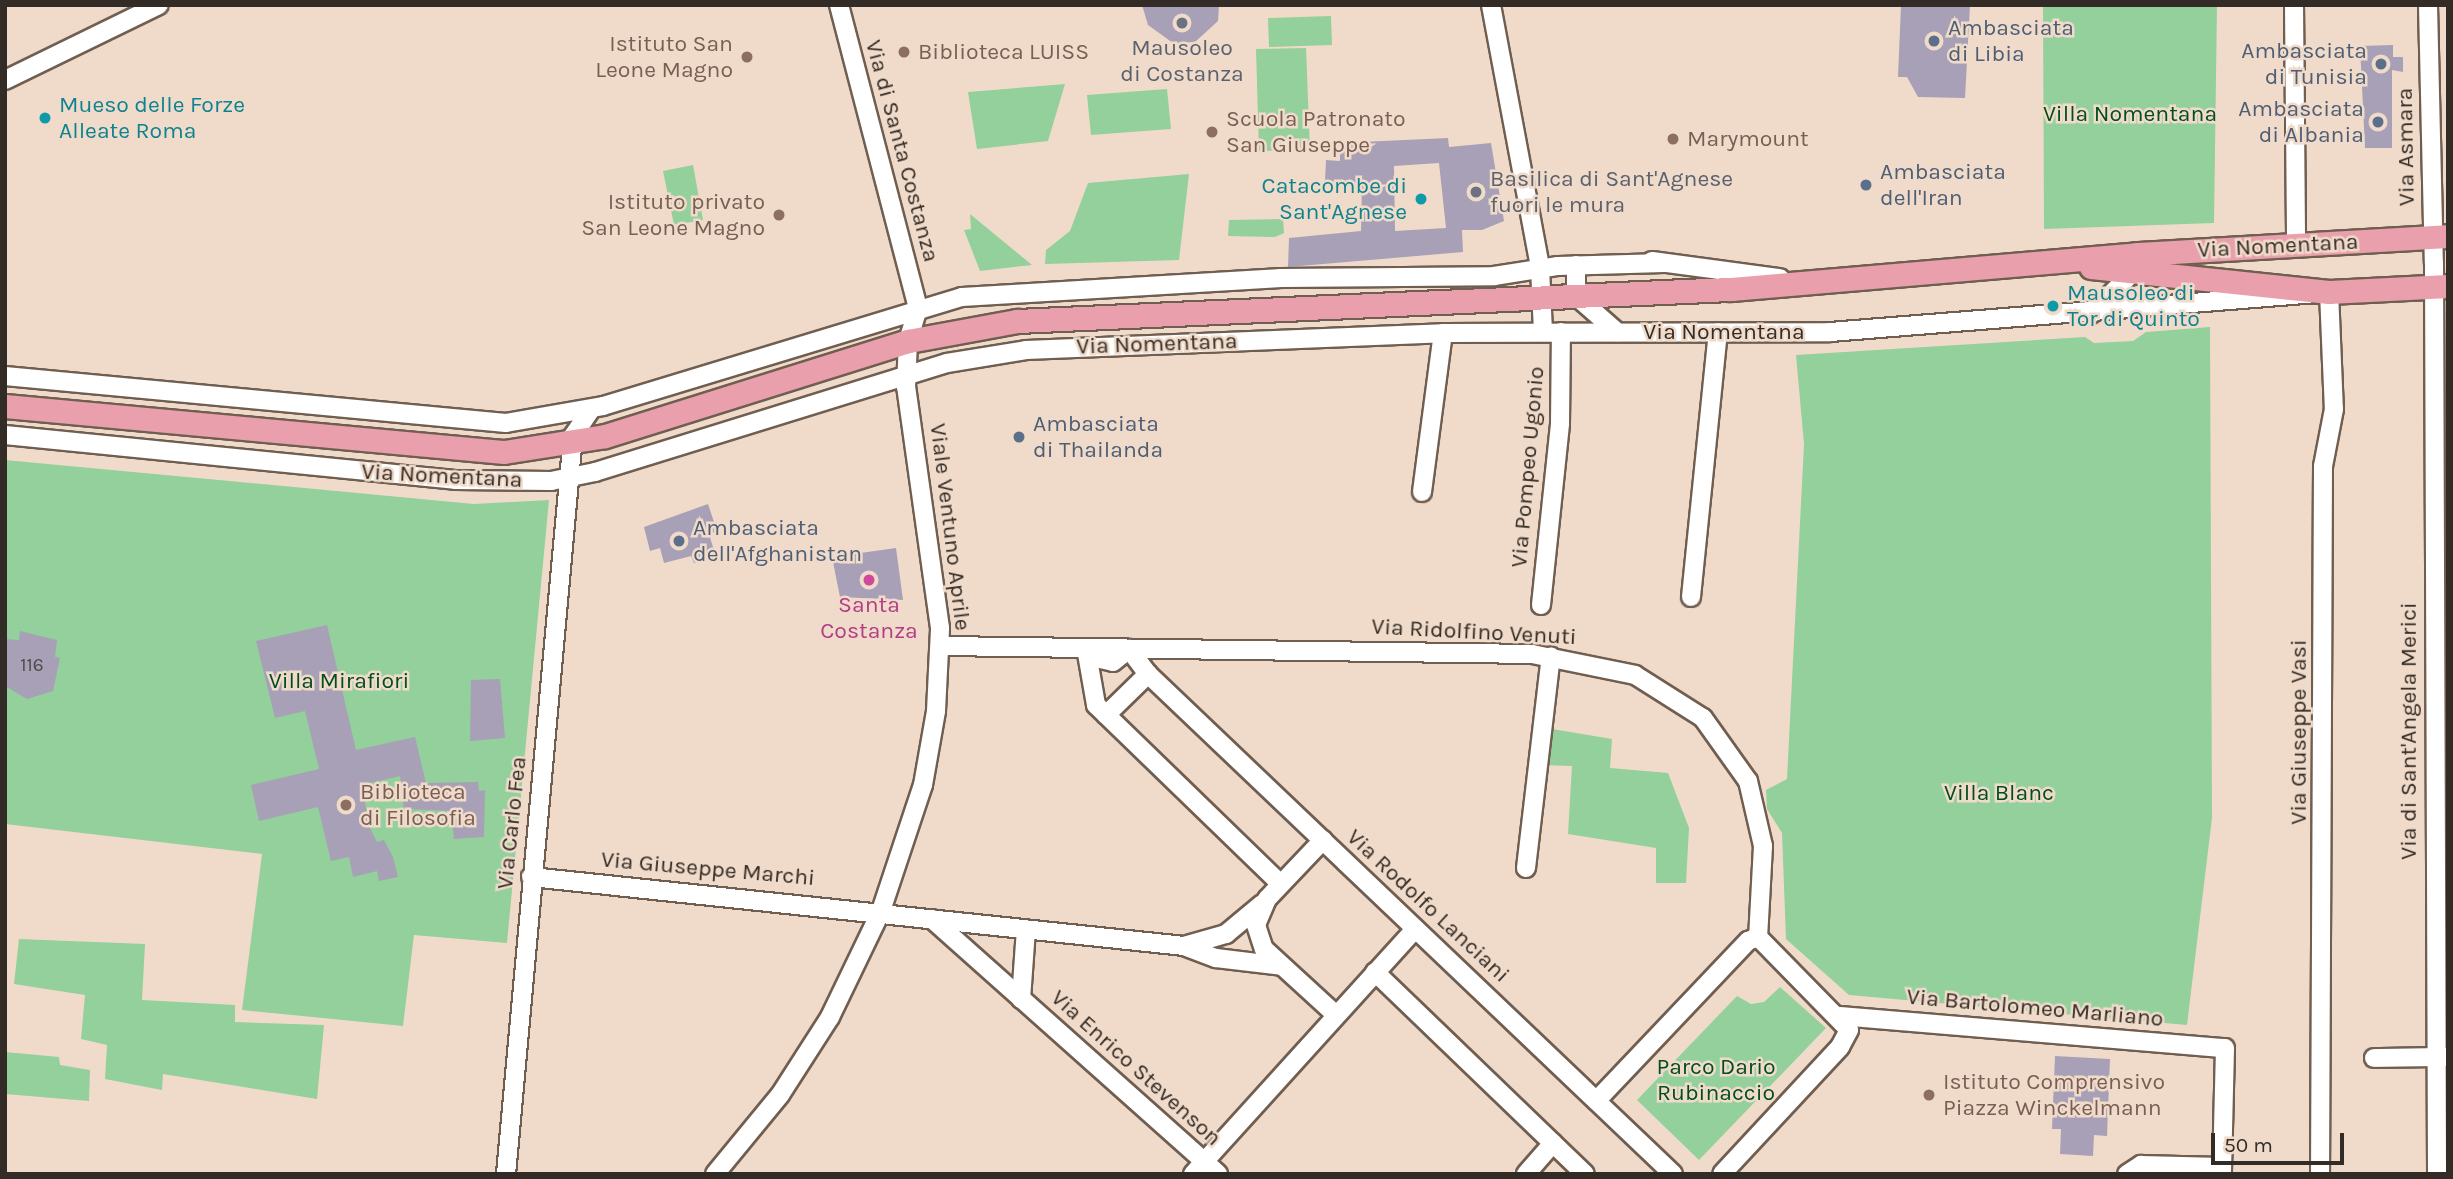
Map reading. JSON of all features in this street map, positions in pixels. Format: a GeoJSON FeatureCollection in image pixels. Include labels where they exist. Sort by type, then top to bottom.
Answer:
{"type":"FeatureCollection","features":[{"type":"Feature","properties":{"kind":"main road","name":"Via Nomentana"},"geometry":{"type":"LineString","coordinates":[[5,405],[468,452],[572,444],[908,341],[1064,317],[1576,296],[2067,264],[2137,254],[2440,236]]}},
{"type":"Feature","properties":{"kind":"main road","name":"Via Nomentana"},"geometry":{"type":"LineString","coordinates":[[2067,264],[2208,282],[2329,292],[2441,287]]}},
{"type":"Feature","properties":{"kind":"street"},"geometry":{"type":"LineString","coordinates":[[5,80],[159,5]]}},
{"type":"Feature","properties":{"kind":"street","name":"Via di Santa Costanza"},"geometry":{"type":"LineString","coordinates":[[839,5],[918,308]]}},
{"type":"Feature","properties":{"kind":"street","name":"Via Pompeo Ugonio"},"geometry":{"type":"LineString","coordinates":[[1491,5],[1540,268],[1542,298],[1552,332],[1560,423],[1541,605]]}},
{"type":"Feature","properties":{"kind":"street"},"geometry":{"type":"LineString","coordinates":[[2294,5],[2296,246]]}},
{"type":"Feature","properties":{"kind":"street","name":"Via Asmara"},"geometry":{"type":"LineString","coordinates":[[2428,5],[2441,287]]}},
{"type":"Feature","properties":{"kind":"street","name":"Via Nomentana"},"geometry":{"type":"LineString","coordinates":[[5,376],[471,422],[591,409],[918,308],[1042,288],[1282,278],[1494,276],[1576,265],[1590,255],[1808,282]]}},
{"type":"Feature","properties":{"kind":"street"},"geometry":{"type":"LineString","coordinates":[[1576,265],[1576,296],[1617,332]]}},
{"type":"Feature","properties":{"kind":"street"},"geometry":{"type":"LineString","coordinates":[[2091,314],[2132,273]]}},
{"type":"Feature","properties":{"kind":"street"},"geometry":{"type":"LineString","coordinates":[[2208,282],[2244,302]]}},
{"type":"Feature","properties":{"kind":"street","name":"Via di Sant'Angela Merici"},"geometry":{"type":"LineString","coordinates":[[2437,1174],[2442,1057],[2441,287]]}},
{"type":"Feature","properties":{"kind":"street","name":"Via Nomentana"},"geometry":{"type":"LineString","coordinates":[[5,435],[455,480],[573,478],[906,374],[1037,349],[1443,332],[1856,331],[2244,302],[2329,292]]}},
{"type":"Feature","properties":{"kind":"street","name":"Via Giuseppe Vasi"},"geometry":{"type":"LineString","coordinates":[[2320,1174],[2323,466],[2334,403],[2329,292]]}},
{"type":"Feature","properties":{"kind":"street","name":"Viale Ventuno Aprile"},"geometry":{"type":"LineString","coordinates":[[715,1174],[803,1062],[881,911],[923,785],[936,711],[940,646],[936,578],[906,374],[908,341],[918,308]]}},
{"type":"Feature","properties":{"kind":"street"},"geometry":{"type":"LineString","coordinates":[[1422,492],[1443,332]]}},
{"type":"Feature","properties":{"kind":"street"},"geometry":{"type":"LineString","coordinates":[[1691,597],[1718,332]]}},
{"type":"Feature","properties":{"kind":"street"},"geometry":{"type":"LineString","coordinates":[[572,444],[575,428],[591,409]]}},
{"type":"Feature","properties":{"kind":"street","name":"Via Carlo Fea"},"geometry":{"type":"LineString","coordinates":[[506,1174],[531,877],[573,478],[572,444]]}},
{"type":"Feature","properties":{"kind":"street"},"geometry":{"type":"LineString","coordinates":[[940,646],[1086,648],[1090,694],[1106,715],[1281,884]]}},
{"type":"Feature","properties":{"kind":"street","name":"Via Ridolfino Venuti"},"geometry":{"type":"LineString","coordinates":[[1086,648],[1113,663],[1129,649],[1201,647],[1551,656],[1646,679],[1683,700],[1721,737],[1748,781],[1760,822],[1764,875],[1758,937]]}},
{"type":"Feature","properties":{"kind":"street","name":"Via Rodolfo Lanciani"},"geometry":{"type":"LineString","coordinates":[[1129,649],[1148,674],[1598,1099],[1673,1174]]}},
{"type":"Feature","properties":{"kind":"street"},"geometry":{"type":"LineString","coordinates":[[1526,868],[1551,656]]}},
{"type":"Feature","properties":{"kind":"street"},"geometry":{"type":"LineString","coordinates":[[1106,715],[1148,674]]}},
{"type":"Feature","properties":{"kind":"street"},"geometry":{"type":"LineString","coordinates":[[1184,946],[1227,934],[1267,899],[1323,840]]}},
{"type":"Feature","properties":{"kind":"street","name":"Via Giuseppe Marchi"},"geometry":{"type":"LineString","coordinates":[[531,877],[881,911],[1184,946]]}},
{"type":"Feature","properties":{"kind":"street"},"geometry":{"type":"LineString","coordinates":[[1267,899],[1256,932],[1264,949],[1336,1015]]}},
{"type":"Feature","properties":{"kind":"street","name":"Via Enrico Stevenson"},"geometry":{"type":"LineString","coordinates":[[932,919],[1205,1170]]}},
{"type":"Feature","properties":{"kind":"street"},"geometry":{"type":"LineString","coordinates":[[1021,999],[1026,929]]}},
{"type":"Feature","properties":{"kind":"street"},"geometry":{"type":"LineString","coordinates":[[1205,1170],[1336,1015],[1415,929]]}},
{"type":"Feature","properties":{"kind":"street"},"geometry":{"type":"LineString","coordinates":[[1598,1099],[1748,941],[1758,937],[1840,1016],[1849,1030],[1846,1040],[1722,1174]]}},
{"type":"Feature","properties":{"kind":"street"},"geometry":{"type":"LineString","coordinates":[[1184,946],[1216,958],[1282,966]]}},
{"type":"Feature","properties":{"kind":"street"},"geometry":{"type":"LineString","coordinates":[[1375,972],[1586,1174]]}},
{"type":"Feature","properties":{"kind":"street","name":"Via Bartolomeo Marliano"},"geometry":{"type":"LineString","coordinates":[[1840,1016],[2225,1048],[2222,1171]]}},
{"type":"Feature","properties":{"kind":"street"},"geometry":{"type":"LineString","coordinates":[[2374,1058],[2442,1057]]}},
{"type":"Feature","properties":{"kind":"street"},"geometry":{"type":"LineString","coordinates":[[1526,1174],[1553,1143]]}},
{"type":"Feature","properties":{"kind":"street"},"geometry":{"type":"LineString","coordinates":[[2127,1174],[2141,1165],[2222,1171]]}},
{"type":"Feature","properties":{"kind":"green space","name":"Villa Nomentana"},"geometry":{"type":"Polygon","coordinates":[[[2043,5],[2217,5],[2214,223],[2044,229],[2043,5]]]}},
{"type":"Feature","properties":{"kind":"green space"},"geometry":{"type":"Polygon","coordinates":[[[1331,16],[1332,45],[1269,47],[1268,18],[1331,16]]]}},
{"type":"Feature","properties":{"kind":"green space"},"geometry":{"type":"Polygon","coordinates":[[[1306,48],[1310,150],[1259,151],[1256,49],[1306,48]]]}},
{"type":"Feature","properties":{"kind":"green space"},"geometry":{"type":"Polygon","coordinates":[[[1065,84],[1048,141],[977,149],[968,92],[1065,84]]]}},
{"type":"Feature","properties":{"kind":"green space"},"geometry":{"type":"Polygon","coordinates":[[[1167,89],[1171,129],[1091,135],[1087,95],[1167,89]]]}},
{"type":"Feature","properties":{"kind":"green space"},"geometry":{"type":"Polygon","coordinates":[[[693,165],[703,220],[674,225],[663,171],[693,165]]]}},
{"type":"Feature","properties":{"kind":"green space"},"geometry":{"type":"Polygon","coordinates":[[[1189,174],[1179,260],[1045,264],[1046,250],[1070,231],[1088,183],[1189,174]]]}},
{"type":"Feature","properties":{"kind":"green space"},"geometry":{"type":"Polygon","coordinates":[[[970,214],[1032,265],[980,271],[964,230],[971,229],[970,214]]]}},
{"type":"Feature","properties":{"kind":"green space"},"geometry":{"type":"Polygon","coordinates":[[[1283,219],[1284,233],[1275,237],[1228,236],[1229,220],[1283,219]]]}},
{"type":"Feature","properties":{"kind":"green space","name":"Villa Blanc"},"geometry":{"type":"Polygon","coordinates":[[[2210,327],[2212,818],[2187,1025],[1849,995],[1786,939],[1782,833],[1767,809],[1766,790],[1787,779],[1804,444],[1796,355],[2085,337],[2094,343],[2133,341],[2146,332],[2210,327]]]}},
{"type":"Feature","properties":{"kind":"green space","name":"Villa Mirafiori"},"geometry":{"type":"Polygon","coordinates":[[[5,460],[474,504],[549,500],[507,943],[414,935],[403,1026],[242,1010],[262,854],[5,824],[5,460]]]}},
{"type":"Feature","properties":{"kind":"green space"},"geometry":{"type":"Polygon","coordinates":[[[1546,728],[1612,739],[1610,768],[1668,773],[1689,828],[1686,883],[1656,883],[1656,848],[1568,834],[1572,766],[1542,765],[1546,728]]]}},
{"type":"Feature","properties":{"kind":"green space"},"geometry":{"type":"Polygon","coordinates":[[[19,939],[145,944],[142,1000],[235,1005],[235,1022],[324,1025],[317,1099],[163,1074],[162,1090],[105,1079],[107,1045],[81,1039],[85,995],[14,984],[19,939]]]}},
{"type":"Feature","properties":{"kind":"green space","name":"Parco Dario Rubinaccio"},"geometry":{"type":"Polygon","coordinates":[[[1780,987],[1826,1028],[1699,1160],[1637,1100],[1737,996],[1751,1004],[1764,1002],[1780,987]]]}},
{"type":"Feature","properties":{"kind":"green space"},"geometry":{"type":"Polygon","coordinates":[[[5,1052],[59,1057],[60,1065],[90,1070],[89,1101],[5,1094],[5,1052]]]}},
{"type":"Feature","properties":{"kind":"building","name":"Mausoleo di Costanza"},"geometry":{"type":"Polygon","coordinates":[[[1142,5],[1219,5],[1218,21],[1195,42],[1173,43],[1148,25],[1142,5]]]}},
{"type":"Feature","properties":{"kind":"building","name":"Ambasciata di Libia"},"geometry":{"type":"Polygon","coordinates":[[[1901,5],[1970,5],[1965,98],[1918,97],[1907,77],[1898,77],[1901,5]]]}},
{"type":"Feature","properties":{"kind":"building"},"geometry":{"type":"Polygon","coordinates":[[[2393,45],[2393,57],[2403,57],[2403,72],[2392,70],[2392,148],[2365,148],[2360,46],[2393,45]]]}},
{"type":"Feature","properties":{"kind":"building"},"geometry":{"type":"Polygon","coordinates":[[[1448,138],[1449,147],[1491,143],[1504,221],[1482,230],[1462,230],[1463,252],[1288,267],[1289,238],[1361,231],[1362,183],[1325,181],[1326,160],[1340,161],[1340,143],[1448,138]],[[1439,163],[1394,166],[1395,231],[1446,228],[1439,163]]]}},
{"type":"Feature","properties":{"kind":"building","name":"Ambasciata dell'Afghanistan"},"geometry":{"type":"Polygon","coordinates":[[[708,504],[717,531],[709,534],[716,557],[694,563],[691,556],[664,563],[660,548],[650,551],[644,527],[708,504]]]}},
{"type":"Feature","properties":{"kind":"building","name":"Santa Costanza"},"geometry":{"type":"Polygon","coordinates":[[[896,548],[903,600],[840,597],[832,557],[896,548]]]}},
{"type":"Feature","properties":{"kind":"building","name":"Villa Mirafiori"},"geometry":{"type":"Polygon","coordinates":[[[327,625],[356,750],[415,737],[426,783],[478,782],[479,791],[485,790],[484,837],[454,839],[451,811],[404,809],[400,776],[362,785],[369,826],[377,842],[384,840],[393,857],[398,877],[379,881],[377,871],[353,877],[349,857],[331,861],[318,807],[259,821],[251,785],[319,769],[305,711],[275,718],[256,641],[327,625]]]}},
{"type":"Feature","properties":{"kind":"building"},"geometry":{"type":"Polygon","coordinates":[[[20,631],[57,640],[55,657],[60,658],[53,691],[27,699],[5,686],[5,639],[19,640],[20,631]]]}},
{"type":"Feature","properties":{"kind":"building"},"geometry":{"type":"Polygon","coordinates":[[[500,679],[505,738],[470,741],[471,680],[500,679]]]}},
{"type":"Feature","properties":{"kind":"building"},"geometry":{"type":"Polygon","coordinates":[[[2055,1056],[2110,1059],[2107,1136],[2094,1135],[2093,1156],[2060,1154],[2061,1129],[2052,1129],[2055,1056]]]}},
{"type":"Feature","properties":{"kind":"place","name":"Mausoleo di Costanza"},"geometry":{"type":"Point","coordinates":[1182,23]}},
{"type":"Feature","properties":{"kind":"place","name":"Ambasciata di Libia"},"geometry":{"type":"Point","coordinates":[1934,41]}},
{"type":"Feature","properties":{"kind":"place","name":"Biblioteca LUISS"},"geometry":{"type":"Point","coordinates":[904,52]}},
{"type":"Feature","properties":{"kind":"place","name":"Istituto San Leone Magno"},"geometry":{"type":"Point","coordinates":[747,57]}},
{"type":"Feature","properties":{"kind":"place","name":"Ambasciata di Tunisia"},"geometry":{"type":"Point","coordinates":[2381,64]}},
{"type":"Feature","properties":{"kind":"place","name":"Mueso delle Forze Alleate Roma"},"geometry":{"type":"Point","coordinates":[45,118]}},
{"type":"Feature","properties":{"kind":"place","name":"Ambasciata di Albania"},"geometry":{"type":"Point","coordinates":[2378,122]}},
{"type":"Feature","properties":{"kind":"place","name":"Scuola Patronato San Giuseppe"},"geometry":{"type":"Point","coordinates":[1212,132]}},
{"type":"Feature","properties":{"kind":"place","name":"Marymount"},"geometry":{"type":"Point","coordinates":[1673,139]}},
{"type":"Feature","properties":{"kind":"place","name":"Ambasciata dell'Iran"},"geometry":{"type":"Point","coordinates":[1866,185]}},
{"type":"Feature","properties":{"kind":"place","name":"Basilica di Sant'Agnese fuori le mura"},"geometry":{"type":"Point","coordinates":[1476,192]}},
{"type":"Feature","properties":{"kind":"place","name":"Catacombe di Sant'Agnese"},"geometry":{"type":"Point","coordinates":[1421,199]}},
{"type":"Feature","properties":{"kind":"place","name":"Istituto privato San Leone Magno"},"geometry":{"type":"Point","coordinates":[779,215]}},
{"type":"Feature","properties":{"kind":"place","name":"Mausoleo di Tor di Quinto"},"geometry":{"type":"Point","coordinates":[2053,306]}},
{"type":"Feature","properties":{"kind":"place","name":"Ambasciata di Thailanda"},"geometry":{"type":"Point","coordinates":[1019,437]}},
{"type":"Feature","properties":{"kind":"place","name":"Ambasciata dell'Afghanistan"},"geometry":{"type":"Point","coordinates":[679,541]}},
{"type":"Feature","properties":{"kind":"place","name":"Santa Costanza"},"geometry":{"type":"Point","coordinates":[869,580]}},
{"type":"Feature","properties":{"kind":"place","name":"Biblioteca di Filosofia"},"geometry":{"type":"Point","coordinates":[346,805]}},
{"type":"Feature","properties":{"kind":"place","name":"Istituto Comprensivo Piazza Winckelmann"},"geometry":{"type":"Point","coordinates":[1929,1095]}}]}
